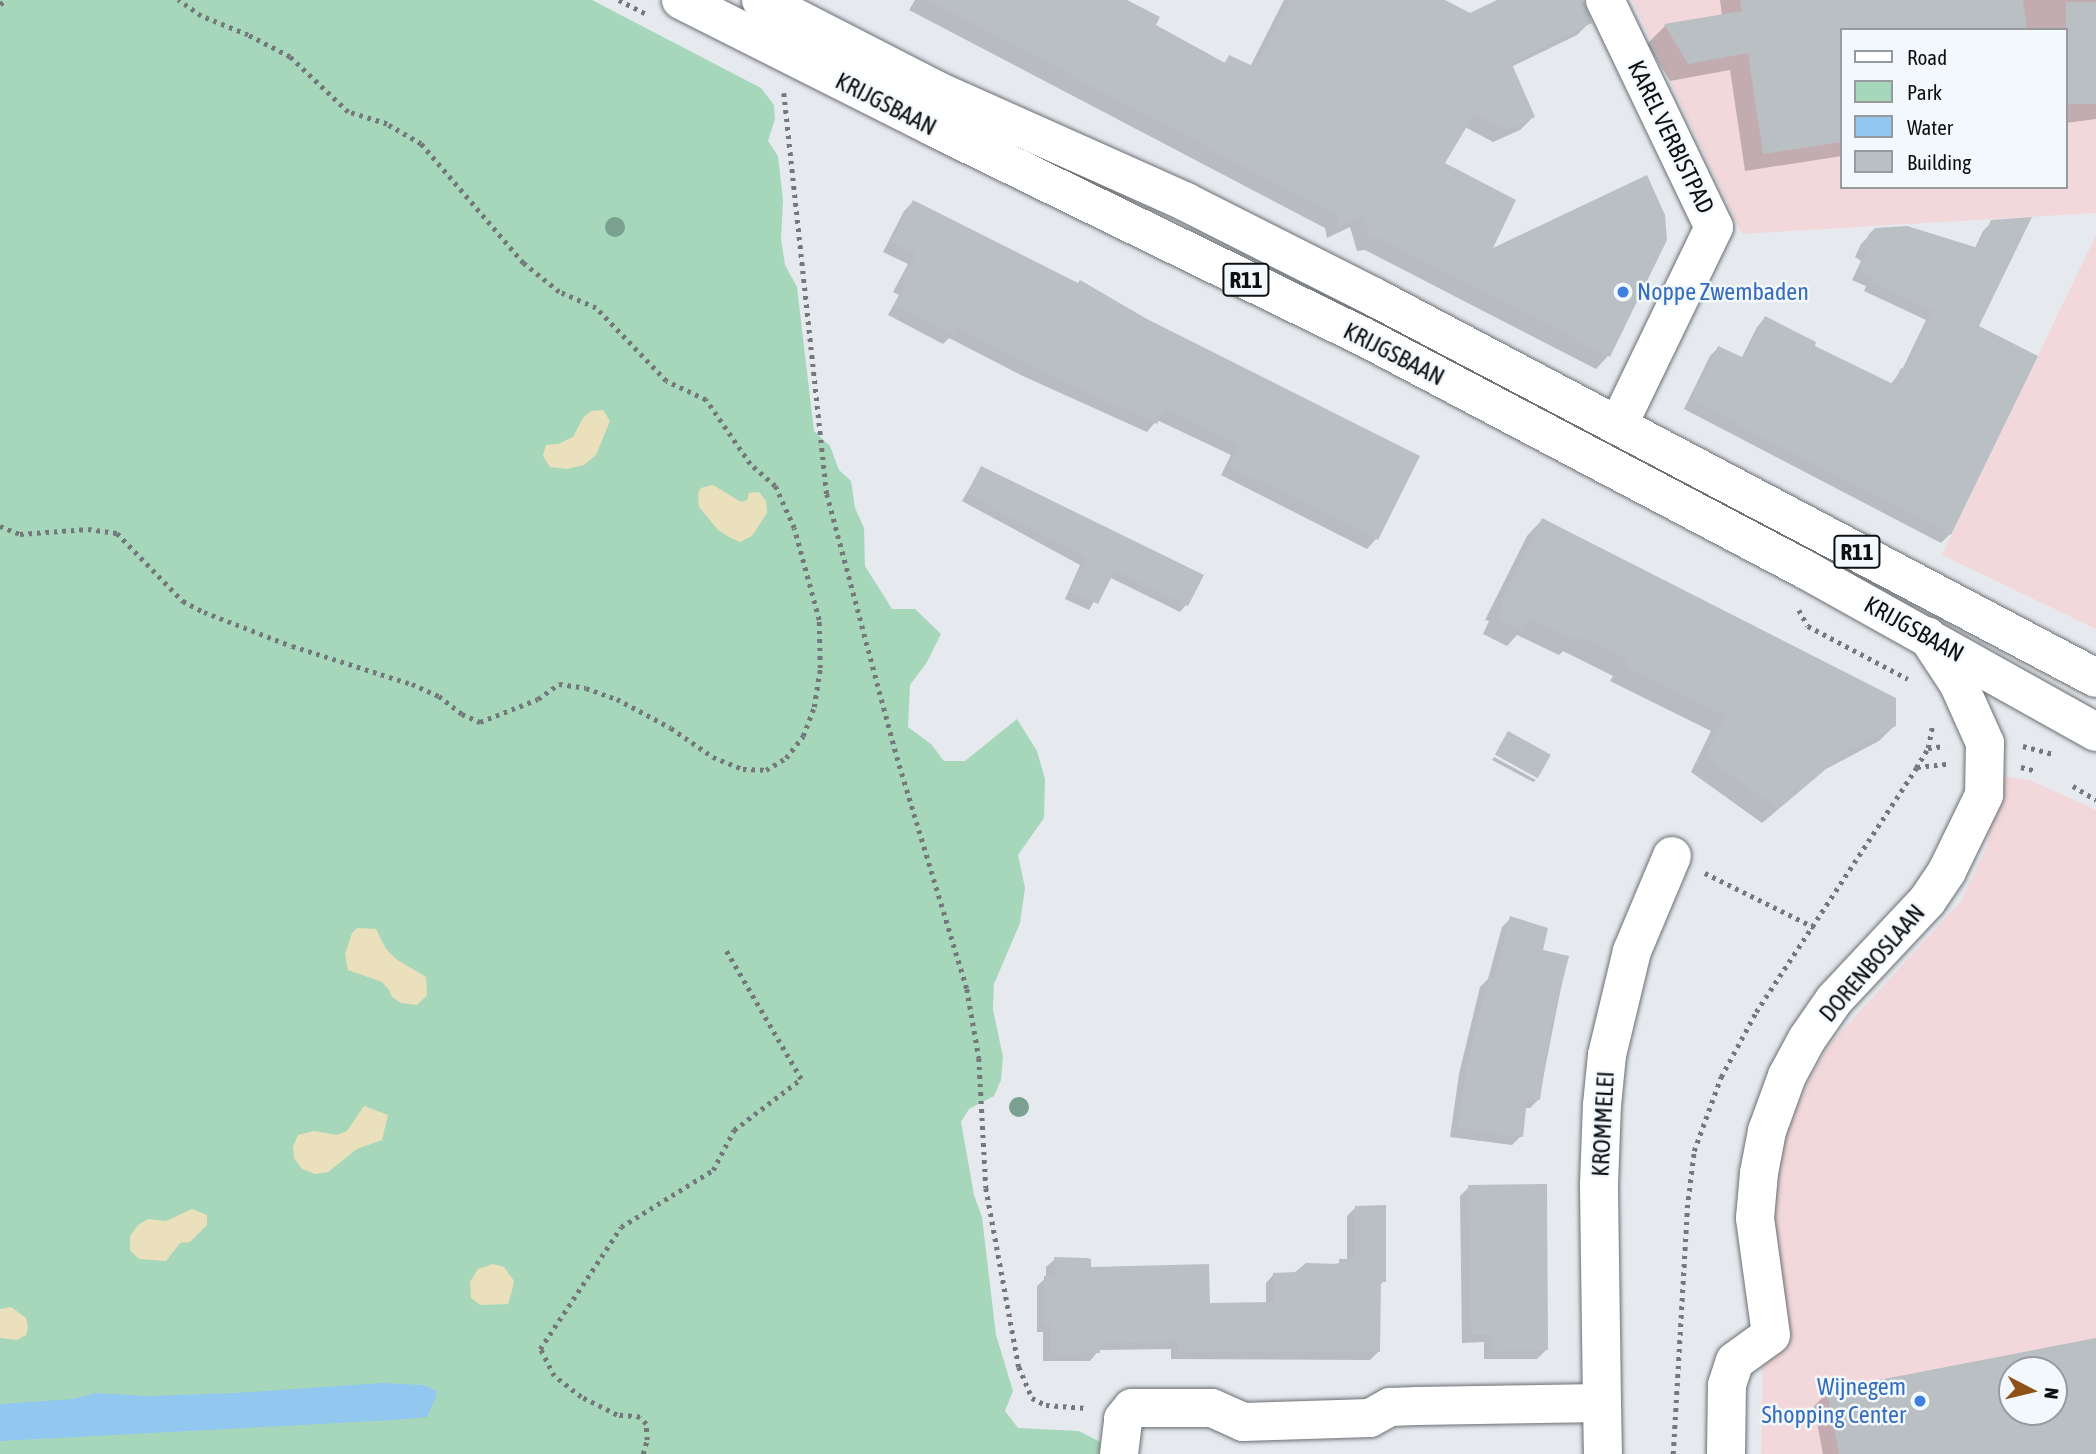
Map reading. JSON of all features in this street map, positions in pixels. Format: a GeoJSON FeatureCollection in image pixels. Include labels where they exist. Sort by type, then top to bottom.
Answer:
{"type":"FeatureCollection","features":[{"type":"Feature","properties":{"kind":"main road","name":"KRIJGSBAAN"},"geometry":{"type":"LineString","coordinates":[[681,0],[933,127],[1364,337],[1927,636],[2082,724]]}},
{"type":"Feature","properties":{"kind":"main road","name":"KRIJGSBAAN"},"geometry":{"type":"LineString","coordinates":[[761,0],[936,90],[1186,202],[2093,677]]}},
{"type":"Feature","properties":{"kind":"main road","name":"KAREL VERBISTPAD"},"geometry":{"type":"LineString","coordinates":[[1605,0],[1714,227],[1618,426]]}},
{"type":"Feature","properties":{"kind":"main road","name":"DORENBOSLAAN"},"geometry":{"type":"LineString","coordinates":[[1726,1454],[1727,1385],[1735,1361],[1771,1335],[1755,1218],[1759,1173],[1767,1131],[1787,1076],[1807,1039],[1834,1000],[1927,901],[1958,850],[1984,795],[1985,743],[1964,693],[1927,636]]}},
{"type":"Feature","properties":{"kind":"main road"},"geometry":{"type":"LineString","coordinates":[[2082,724],[2093,677]]}},
{"type":"Feature","properties":{"kind":"main road","name":"KROMMELEI"},"geometry":{"type":"LineString","coordinates":[[1603,1454],[1600,1185],[1602,1105],[1607,1055],[1632,951],[1672,856]]}},
{"type":"Feature","properties":{"kind":"main road"},"geometry":{"type":"LineString","coordinates":[[1119,1454],[1124,1419],[1132,1408],[1212,1408],[1243,1422],[1370,1418],[1390,1407],[1602,1403]]}},
{"type":"Feature","properties":{"kind":"path"},"geometry":{"type":"LineString","coordinates":[[0,4],[7,0]]}},
{"type":"Feature","properties":{"kind":"path"},"geometry":{"type":"LineString","coordinates":[[0,526],[20,534],[88,529],[117,533],[183,601],[194,607],[237,626],[412,684],[439,696],[462,714],[480,722],[538,699],[559,684],[586,688],[617,699],[671,728],[713,757],[743,769],[766,770],[786,758],[803,736],[814,707],[820,668],[819,620],[794,528],[775,485],[750,464],[706,400],[666,381],[596,308],[559,292],[523,263],[421,145],[387,124],[348,112],[290,57],[248,35],[201,16],[178,0]]}},
{"type":"Feature","properties":{"kind":"path"},"geometry":{"type":"LineString","coordinates":[[783,85],[827,494],[897,757],[967,989],[979,1058],[986,1188],[1024,1385],[1032,1398],[1046,1405],[1132,1408]]}},
{"type":"Feature","properties":{"kind":"path"},"geometry":{"type":"LineString","coordinates":[[2073,786],[2096,800]]}},
{"type":"Feature","properties":{"kind":"path"},"geometry":{"type":"LineString","coordinates":[[1672,856],[1814,927]]}},
{"type":"Feature","properties":{"kind":"path"},"geometry":{"type":"LineString","coordinates":[[643,1454],[647,1440],[646,1424],[640,1417],[617,1415],[581,1397],[554,1376],[540,1349],[621,1227],[713,1170],[734,1130],[801,1079],[725,949]]}},
{"type":"Feature","properties":{"kind":"shaded area"},"geometry":{"type":"Polygon","coordinates":[[[1632,0],[2096,0],[2096,213],[1742,234],[1632,0]]]}},
{"type":"Feature","properties":{"kind":"shaded area"},"geometry":{"type":"Polygon","coordinates":[[[2096,235],[2096,629],[1942,555],[2096,235]]]}},
{"type":"Feature","properties":{"kind":"shaded area"},"geometry":{"type":"Polygon","coordinates":[[[1999,776],[2030,780],[2096,810],[2096,1454],[1761,1454],[1766,1192],[1778,1156],[1808,1082],[1829,1045],[1961,901],[1987,847],[1999,776]]]}},
{"type":"Feature","properties":{"kind":"green space"},"geometry":{"type":"Polygon","coordinates":[[[0,0],[592,0],[761,88],[774,105],[775,119],[768,141],[778,156],[783,200],[781,239],[785,265],[797,287],[814,431],[830,446],[839,470],[851,481],[855,508],[864,528],[865,566],[892,609],[915,609],[941,634],[927,662],[910,685],[908,727],[931,744],[944,761],[965,761],[1017,719],[1037,751],[1045,779],[1044,818],[1018,855],[1025,888],[1020,923],[994,984],[993,1009],[1003,1057],[1001,1080],[994,1096],[969,1109],[961,1122],[974,1195],[982,1217],[996,1335],[1013,1391],[1005,1411],[1018,1428],[1079,1431],[1102,1443],[1113,1454],[0,1454],[0,0]]]}},
{"type":"Feature","properties":{"kind":"sand"},"geometry":{"type":"Polygon","coordinates":[[[603,410],[610,421],[596,455],[584,465],[567,469],[550,467],[543,456],[546,445],[558,444],[573,437],[583,418],[591,411],[603,410]]]}},
{"type":"Feature","properties":{"kind":"sand"},"geometry":{"type":"Polygon","coordinates":[[[713,485],[741,502],[747,500],[749,493],[759,492],[766,501],[767,513],[752,536],[740,542],[729,537],[718,530],[699,507],[698,494],[701,488],[713,485]]]}},
{"type":"Feature","properties":{"kind":"sand"},"geometry":{"type":"Polygon","coordinates":[[[357,928],[376,929],[386,949],[396,959],[426,977],[427,995],[417,1005],[401,1003],[392,997],[382,982],[348,970],[345,954],[352,933],[357,928]]]}},
{"type":"Feature","properties":{"kind":"sand"},"geometry":{"type":"Polygon","coordinates":[[[364,1106],[388,1115],[382,1140],[357,1149],[328,1172],[315,1174],[302,1169],[294,1158],[293,1147],[298,1135],[314,1131],[337,1135],[347,1131],[364,1106]]]}},
{"type":"Feature","properties":{"kind":"sand"},"geometry":{"type":"Polygon","coordinates":[[[192,1209],[207,1215],[207,1225],[190,1242],[180,1243],[166,1261],[139,1259],[130,1250],[130,1236],[138,1225],[148,1219],[166,1221],[192,1209]]]}},
{"type":"Feature","properties":{"kind":"sand"},"geometry":{"type":"Polygon","coordinates":[[[493,1264],[504,1267],[514,1281],[508,1304],[480,1305],[471,1298],[470,1282],[478,1269],[493,1264]]]}},
{"type":"Feature","properties":{"kind":"sand"},"geometry":{"type":"Polygon","coordinates":[[[11,1307],[26,1318],[28,1327],[26,1335],[17,1340],[0,1338],[0,1309],[11,1307]]]}},
{"type":"Feature","properties":{"kind":"water"},"geometry":{"type":"Polygon","coordinates":[[[381,1383],[423,1385],[435,1390],[437,1395],[427,1417],[0,1441],[0,1404],[72,1399],[96,1393],[147,1396],[234,1393],[381,1383]]]}},
{"type":"Feature","properties":{"kind":"building"},"geometry":{"type":"Polygon","coordinates":[[[929,0],[1127,0],[1160,17],[1156,25],[1225,63],[1229,55],[1255,67],[1290,0],[1445,0],[1470,13],[1497,0],[1583,0],[1592,23],[1511,62],[1535,117],[1507,130],[1475,113],[1445,163],[1516,200],[1493,248],[1647,175],[1665,215],[1667,240],[1610,357],[1379,238],[1370,239],[1363,216],[1339,227],[1338,216],[929,0]]]}},
{"type":"Feature","properties":{"kind":"building"},"geometry":{"type":"Polygon","coordinates":[[[1740,0],[2023,0],[2027,28],[1840,28],[1840,142],[1763,154],[1748,53],[1688,64],[1664,24],[1742,11],[1740,0]]]}},
{"type":"Feature","properties":{"kind":"building"},"geometry":{"type":"Polygon","coordinates":[[[2066,2],[2096,2],[2096,104],[2068,104],[2066,2]]]}},
{"type":"Feature","properties":{"kind":"building"},"geometry":{"type":"Polygon","coordinates":[[[913,200],[1078,283],[1080,280],[1147,319],[1420,456],[1378,540],[1229,466],[1239,445],[1164,410],[1157,424],[1034,368],[958,328],[954,336],[896,306],[906,285],[901,283],[916,254],[891,242],[913,200]]]}},
{"type":"Feature","properties":{"kind":"building"},"geometry":{"type":"Polygon","coordinates":[[[2032,217],[1979,326],[2038,356],[1951,535],[1691,400],[1718,346],[1744,358],[1765,316],[1816,342],[1815,346],[1893,384],[1901,368],[1905,370],[1933,311],[1871,282],[1873,278],[1859,272],[1868,252],[1862,249],[1869,234],[1875,228],[1907,226],[1978,248],[1991,220],[2032,217]]]}},
{"type":"Feature","properties":{"kind":"building"},"geometry":{"type":"Polygon","coordinates":[[[981,466],[1204,575],[1188,606],[1115,570],[1098,604],[1070,592],[1086,558],[967,494],[981,466]]]}},
{"type":"Feature","properties":{"kind":"building"},"geometry":{"type":"Polygon","coordinates":[[[1542,518],[1896,698],[1896,726],[1843,754],[1778,809],[1705,756],[1725,716],[1625,666],[1627,660],[1579,636],[1576,640],[1530,619],[1523,632],[1497,618],[1503,605],[1500,604],[1542,518]]]}},
{"type":"Feature","properties":{"kind":"building"},"geometry":{"type":"Polygon","coordinates":[[[1508,731],[1551,755],[1538,778],[1495,755],[1508,731]]]}},
{"type":"Feature","properties":{"kind":"building"},"geometry":{"type":"Polygon","coordinates":[[[1510,916],[1548,928],[1543,950],[1569,956],[1550,1031],[1540,1100],[1527,1099],[1523,1137],[1458,1128],[1467,1064],[1489,976],[1494,977],[1510,916]]]}},
{"type":"Feature","properties":{"kind":"building"},"geometry":{"type":"Polygon","coordinates":[[[1547,1184],[1548,1350],[1493,1351],[1492,1334],[1471,1334],[1468,1185],[1547,1184]]]}},
{"type":"Feature","properties":{"kind":"building"},"geometry":{"type":"Polygon","coordinates":[[[1386,1205],[1386,1282],[1381,1282],[1380,1352],[1179,1352],[1179,1341],[1100,1343],[1100,1353],[1051,1354],[1051,1324],[1044,1324],[1044,1276],[1054,1276],[1054,1257],[1091,1259],[1091,1267],[1209,1264],[1210,1303],[1274,1302],[1273,1273],[1295,1272],[1306,1263],[1339,1264],[1339,1259],[1355,1259],[1355,1206],[1386,1205]]]}},
{"type":"Feature","properties":{"kind":"building","name":"Wijnegem Shopping Center"},"geometry":{"type":"Polygon","coordinates":[[[2096,1338],[2096,1454],[1839,1454],[1827,1390],[1998,1357],[1998,1426],[2068,1426],[2068,1356],[2003,1356],[2096,1338]]]}},
{"type":"Feature","properties":{"kind":"place","name":"Noppe Zwembaden"},"geometry":{"type":"Point","coordinates":[1623,292]}},
{"type":"Feature","properties":{"kind":"place","name":"Wijnegem Shopping Center"},"geometry":{"type":"Point","coordinates":[1920,1401]}}]}
